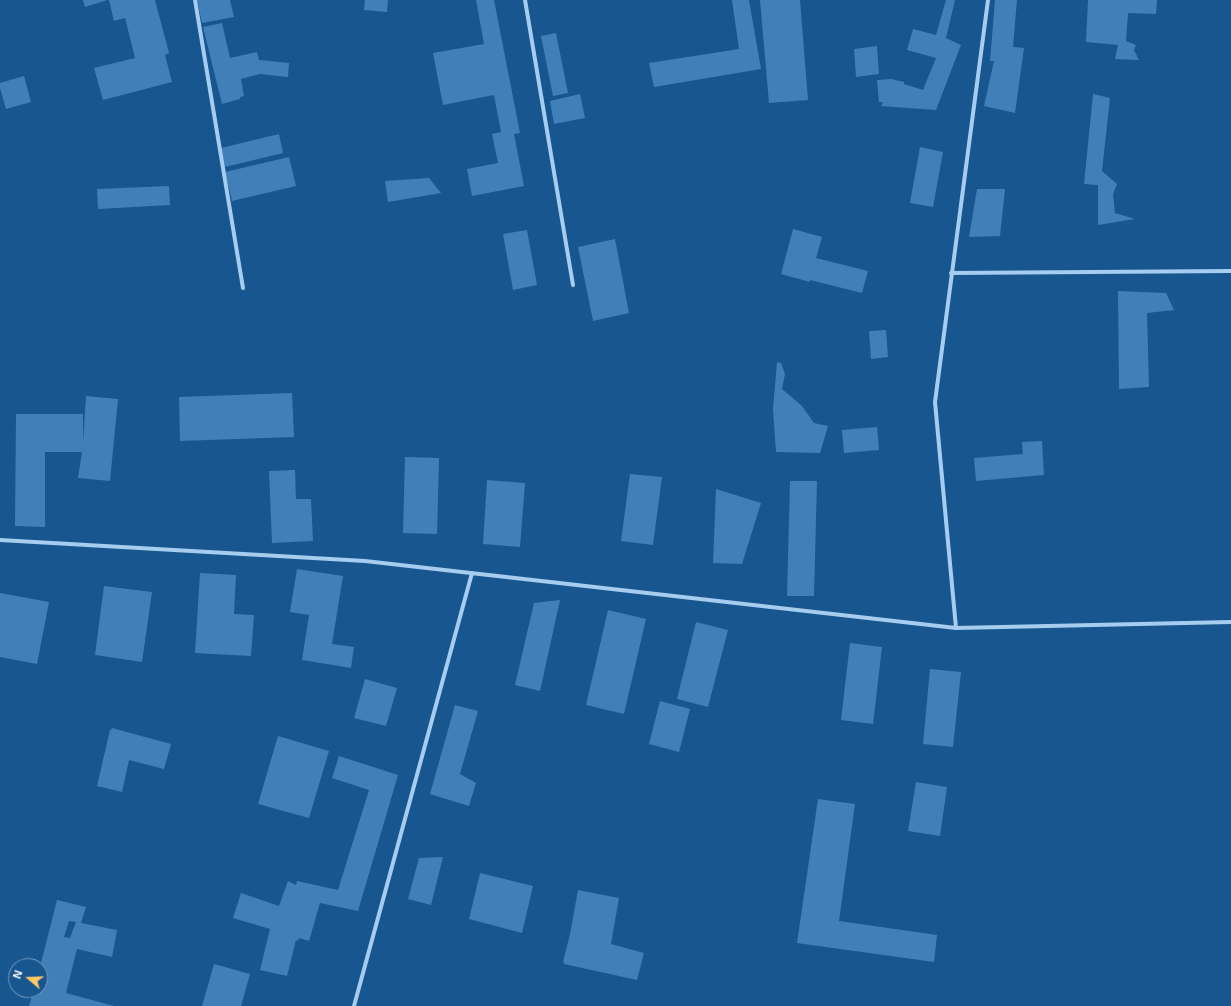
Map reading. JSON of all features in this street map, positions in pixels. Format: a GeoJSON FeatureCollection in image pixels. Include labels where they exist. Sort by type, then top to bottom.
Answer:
{"type":"FeatureCollection","features":[{"type":"Feature","properties":{"kind":"street"},"geometry":{"type":"LineString","coordinates":[[195,0],[243,288]]}},
{"type":"Feature","properties":{"kind":"street"},"geometry":{"type":"LineString","coordinates":[[525,0],[573,285]]}},
{"type":"Feature","properties":{"kind":"street"},"geometry":{"type":"LineString","coordinates":[[956,628],[935,402],[988,0]]}},
{"type":"Feature","properties":{"kind":"street"},"geometry":{"type":"LineString","coordinates":[[952,273],[1231,271]]}},
{"type":"Feature","properties":{"kind":"street"},"geometry":{"type":"LineString","coordinates":[[0,540],[365,561],[956,628],[1231,622]]}},
{"type":"Feature","properties":{"kind":"street"},"geometry":{"type":"LineString","coordinates":[[354,1006],[472,573]]}},
{"type":"Feature","properties":{"kind":"building"},"geometry":{"type":"Polygon","coordinates":[[[83,0],[107,0],[85,7],[83,0]]]}},
{"type":"Feature","properties":{"kind":"building"},"geometry":{"type":"Polygon","coordinates":[[[109,0],[155,0],[169,53],[165,55],[172,82],[103,100],[94,68],[135,58],[125,18],[114,21],[109,0]]]}},
{"type":"Feature","properties":{"kind":"building"},"geometry":{"type":"Polygon","coordinates":[[[197,0],[230,0],[234,17],[202,23],[197,0]]]}},
{"type":"Feature","properties":{"kind":"building"},"geometry":{"type":"Polygon","coordinates":[[[365,0],[388,0],[387,12],[364,10],[365,0]]]}},
{"type":"Feature","properties":{"kind":"building"},"geometry":{"type":"Polygon","coordinates":[[[476,0],[494,0],[520,133],[514,134],[524,186],[472,196],[467,169],[498,163],[492,134],[501,132],[494,95],[443,105],[433,53],[484,44],[476,0]]]}},
{"type":"Feature","properties":{"kind":"building"},"geometry":{"type":"Polygon","coordinates":[[[732,0],[749,0],[761,69],[654,87],[649,63],[739,49],[732,0]]]}},
{"type":"Feature","properties":{"kind":"building"},"geometry":{"type":"Polygon","coordinates":[[[760,0],[800,0],[808,100],[769,103],[760,0]]]}},
{"type":"Feature","properties":{"kind":"building"},"geometry":{"type":"Polygon","coordinates":[[[946,0],[955,0],[946,38],[961,45],[936,110],[881,106],[883,102],[879,102],[877,80],[891,79],[904,82],[904,84],[923,90],[936,58],[907,50],[913,29],[936,35],[946,0]]]}},
{"type":"Feature","properties":{"kind":"building"},"geometry":{"type":"Polygon","coordinates":[[[995,0],[1017,0],[1013,47],[1024,48],[1015,113],[984,106],[994,61],[990,61],[995,0]]]}},
{"type":"Feature","properties":{"kind":"building"},"geometry":{"type":"Polygon","coordinates":[[[1088,0],[1157,0],[1156,14],[1128,13],[1126,41],[1136,45],[1134,50],[1139,60],[1115,59],[1118,45],[1086,42],[1088,0]]]}},
{"type":"Feature","properties":{"kind":"building"},"geometry":{"type":"Polygon","coordinates":[[[222,23],[230,58],[257,52],[259,60],[289,63],[288,77],[260,74],[241,79],[244,96],[240,97],[240,99],[222,104],[203,27],[222,23]]]}},
{"type":"Feature","properties":{"kind":"building"},"geometry":{"type":"Polygon","coordinates":[[[556,33],[568,93],[553,96],[541,36],[556,33]]]}},
{"type":"Feature","properties":{"kind":"building"},"geometry":{"type":"Polygon","coordinates":[[[877,46],[879,74],[856,77],[854,49],[877,46]]]}},
{"type":"Feature","properties":{"kind":"building"},"geometry":{"type":"Polygon","coordinates":[[[24,76],[31,102],[6,109],[0,83],[24,76]]]}},
{"type":"Feature","properties":{"kind":"building"},"geometry":{"type":"Polygon","coordinates":[[[580,94],[585,118],[554,124],[550,101],[580,94]]]}},
{"type":"Feature","properties":{"kind":"building"},"geometry":{"type":"Polygon","coordinates":[[[1093,94],[1110,98],[1102,171],[1117,184],[1113,194],[1115,213],[1135,219],[1098,225],[1098,185],[1084,184],[1093,94]]]}},
{"type":"Feature","properties":{"kind":"building"},"geometry":{"type":"Polygon","coordinates":[[[279,134],[283,153],[225,167],[221,148],[279,134]]]}},
{"type":"Feature","properties":{"kind":"building"},"geometry":{"type":"Polygon","coordinates":[[[920,147],[943,152],[933,207],[910,203],[920,147]]]}},
{"type":"Feature","properties":{"kind":"building"},"geometry":{"type":"Polygon","coordinates":[[[289,157],[296,186],[232,201],[225,172],[289,157]]]}},
{"type":"Feature","properties":{"kind":"building"},"geometry":{"type":"Polygon","coordinates":[[[429,178],[441,193],[388,202],[385,181],[429,178]]]}},
{"type":"Feature","properties":{"kind":"building"},"geometry":{"type":"Polygon","coordinates":[[[169,186],[170,205],[98,209],[97,189],[169,186]]]}},
{"type":"Feature","properties":{"kind":"building"},"geometry":{"type":"Polygon","coordinates":[[[977,189],[1005,189],[1000,236],[969,237],[977,189]]]}},
{"type":"Feature","properties":{"kind":"building"},"geometry":{"type":"Polygon","coordinates":[[[793,229],[822,237],[816,258],[868,271],[862,293],[781,274],[793,229]]]}},
{"type":"Feature","properties":{"kind":"building"},"geometry":{"type":"Polygon","coordinates":[[[527,230],[537,285],[513,290],[503,234],[527,230]]]}},
{"type":"Feature","properties":{"kind":"building"},"geometry":{"type":"Polygon","coordinates":[[[615,239],[629,313],[593,321],[578,247],[615,239]]]}},
{"type":"Feature","properties":{"kind":"building"},"geometry":{"type":"Polygon","coordinates":[[[1118,291],[1166,293],[1174,310],[1147,313],[1149,387],[1119,389],[1118,291]]]}},
{"type":"Feature","properties":{"kind":"building"},"geometry":{"type":"Polygon","coordinates":[[[886,330],[888,357],[871,359],[869,331],[886,330]]]}},
{"type":"Feature","properties":{"kind":"building"},"geometry":{"type":"Polygon","coordinates":[[[777,362],[781,363],[785,374],[782,389],[802,406],[814,423],[828,426],[820,453],[776,452],[773,409],[777,362]]]}},
{"type":"Feature","properties":{"kind":"building"},"geometry":{"type":"Polygon","coordinates":[[[292,393],[294,437],[180,441],[179,397],[292,393]]]}},
{"type":"Feature","properties":{"kind":"building"},"geometry":{"type":"Polygon","coordinates":[[[86,396],[118,399],[110,481],[78,478],[82,452],[45,452],[45,527],[15,526],[16,414],[83,414],[83,443],[86,396]]]}},
{"type":"Feature","properties":{"kind":"building"},"geometry":{"type":"Polygon","coordinates":[[[877,427],[879,450],[844,453],[842,430],[877,427]]]}},
{"type":"Feature","properties":{"kind":"building"},"geometry":{"type":"Polygon","coordinates":[[[1042,441],[1044,475],[976,481],[974,458],[1023,454],[1022,442],[1042,441]]]}},
{"type":"Feature","properties":{"kind":"building"},"geometry":{"type":"Polygon","coordinates":[[[405,457],[439,458],[437,534],[403,533],[405,457]]]}},
{"type":"Feature","properties":{"kind":"building"},"geometry":{"type":"Polygon","coordinates":[[[295,470],[296,499],[311,499],[313,541],[272,543],[269,471],[295,470]]]}},
{"type":"Feature","properties":{"kind":"building"},"geometry":{"type":"Polygon","coordinates":[[[630,474],[662,477],[653,545],[621,541],[630,474]]]}},
{"type":"Feature","properties":{"kind":"building"},"geometry":{"type":"Polygon","coordinates":[[[487,480],[525,483],[520,547],[483,544],[487,480]]]}},
{"type":"Feature","properties":{"kind":"building"},"geometry":{"type":"Polygon","coordinates":[[[790,481],[817,481],[814,596],[787,596],[790,481]]]}},
{"type":"Feature","properties":{"kind":"building"},"geometry":{"type":"Polygon","coordinates":[[[716,489],[761,503],[742,564],[713,563],[716,489]]]}},
{"type":"Feature","properties":{"kind":"building"},"geometry":{"type":"Polygon","coordinates":[[[297,569],[343,576],[332,644],[354,647],[351,668],[302,660],[309,615],[290,612],[297,569]]]}},
{"type":"Feature","properties":{"kind":"building"},"geometry":{"type":"Polygon","coordinates":[[[200,573],[236,575],[234,614],[254,615],[251,656],[195,653],[200,573]]]}},
{"type":"Feature","properties":{"kind":"building"},"geometry":{"type":"Polygon","coordinates":[[[104,586],[152,592],[142,662],[95,655],[104,586]]]}},
{"type":"Feature","properties":{"kind":"building"},"geometry":{"type":"Polygon","coordinates":[[[0,593],[49,602],[37,664],[0,657],[0,593]]]}},
{"type":"Feature","properties":{"kind":"building"},"geometry":{"type":"Polygon","coordinates":[[[560,600],[540,691],[515,685],[534,603],[560,600]]]}},
{"type":"Feature","properties":{"kind":"building"},"geometry":{"type":"Polygon","coordinates":[[[608,610],[646,619],[624,714],[586,705],[608,610]]]}},
{"type":"Feature","properties":{"kind":"building"},"geometry":{"type":"Polygon","coordinates":[[[696,622],[728,630],[708,707],[677,699],[696,622]]]}},
{"type":"Feature","properties":{"kind":"building"},"geometry":{"type":"Polygon","coordinates":[[[850,643],[882,647],[873,724],[841,720],[850,643]]]}},
{"type":"Feature","properties":{"kind":"building"},"geometry":{"type":"Polygon","coordinates":[[[930,669],[961,672],[953,747],[923,744],[930,669]]]}},
{"type":"Feature","properties":{"kind":"building"},"geometry":{"type":"Polygon","coordinates":[[[365,679],[397,688],[386,726],[354,718],[365,679]]]}},
{"type":"Feature","properties":{"kind":"building"},"geometry":{"type":"Polygon","coordinates":[[[660,701],[690,709],[679,752],[649,744],[660,701]]]}},
{"type":"Feature","properties":{"kind":"building"},"geometry":{"type":"Polygon","coordinates":[[[455,705],[478,711],[460,774],[476,783],[469,806],[430,794],[455,705]]]}},
{"type":"Feature","properties":{"kind":"building"},"geometry":{"type":"Polygon","coordinates":[[[112,728],[171,744],[164,769],[129,760],[122,792],[97,786],[110,730],[112,728]]]}},
{"type":"Feature","properties":{"kind":"building"},"geometry":{"type":"Polygon","coordinates":[[[278,736],[329,751],[309,818],[258,804],[278,736]]]}},
{"type":"Feature","properties":{"kind":"building"},"geometry":{"type":"Polygon","coordinates":[[[339,756],[398,775],[358,911],[320,903],[309,941],[299,938],[298,941],[296,940],[287,976],[260,970],[270,929],[233,918],[241,893],[279,906],[288,881],[296,885],[297,881],[338,890],[369,790],[332,778],[339,756]]]}},
{"type":"Feature","properties":{"kind":"building"},"geometry":{"type":"Polygon","coordinates":[[[916,782],[947,787],[940,836],[908,831],[916,782]]]}},
{"type":"Feature","properties":{"kind":"building"},"geometry":{"type":"Polygon","coordinates":[[[818,799],[855,804],[839,921],[937,935],[934,962],[797,943],[818,799]]]}},
{"type":"Feature","properties":{"kind":"building"},"geometry":{"type":"Polygon","coordinates":[[[443,857],[431,905],[408,899],[419,858],[443,857]]]}},
{"type":"Feature","properties":{"kind":"building"},"geometry":{"type":"Polygon","coordinates":[[[480,873],[533,886],[522,933],[469,919],[480,873]]]}},
{"type":"Feature","properties":{"kind":"building"},"geometry":{"type":"Polygon","coordinates":[[[578,890],[619,898],[611,944],[644,953],[637,980],[564,964],[563,962],[578,890]]]}},
{"type":"Feature","properties":{"kind":"building"},"geometry":{"type":"Polygon","coordinates":[[[57,900],[86,907],[81,923],[117,930],[112,957],[77,949],[66,993],[114,1006],[29,1006],[32,998],[48,998],[48,958],[42,958],[57,900]],[[69,921],[64,937],[70,938],[76,922],[69,921]]]}},
{"type":"Feature","properties":{"kind":"building"},"geometry":{"type":"Polygon","coordinates":[[[214,964],[250,974],[241,1006],[202,1006],[214,964]]]}}]}
